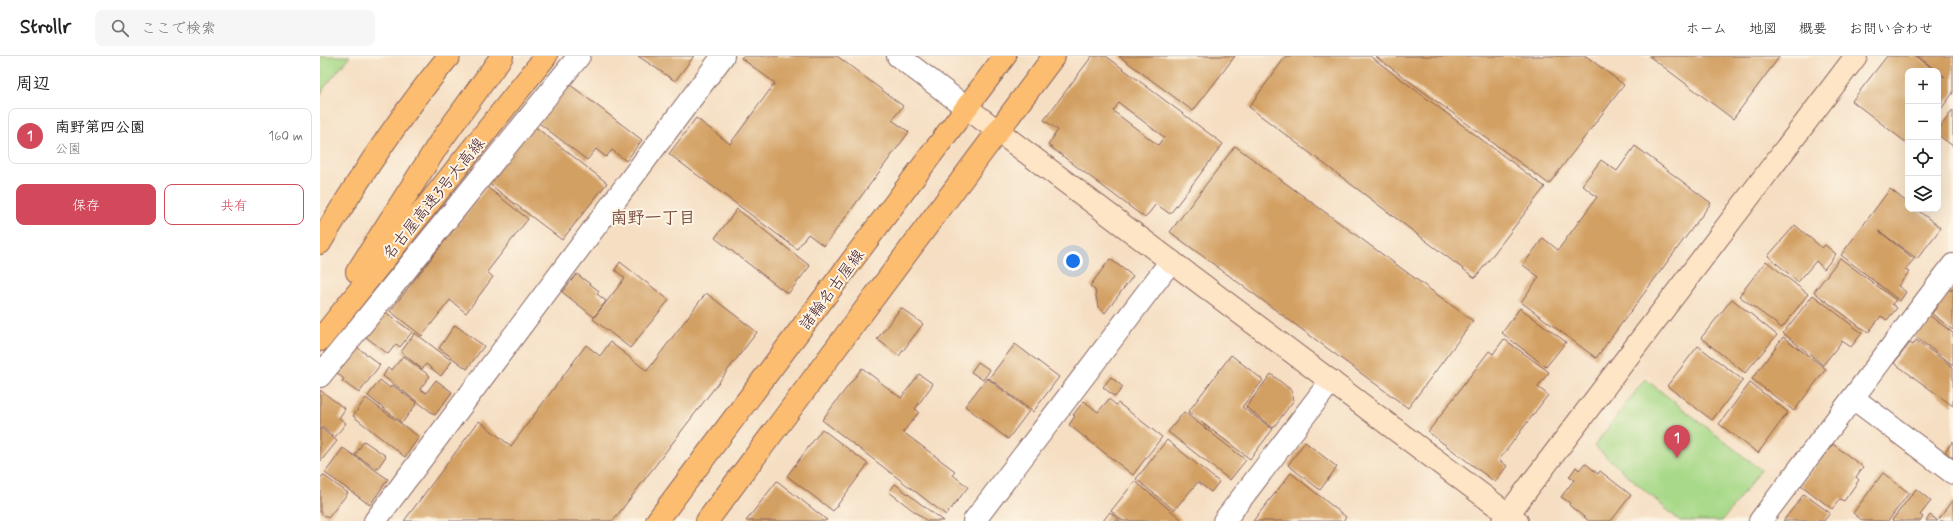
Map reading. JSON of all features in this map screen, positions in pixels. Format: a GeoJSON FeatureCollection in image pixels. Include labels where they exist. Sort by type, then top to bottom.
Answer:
{"type":"FeatureCollection","features":[{"type":"Feature","properties":{"kind":"main road"},"geometry":{"type":"LineString","coordinates":[[320,243],[362,173],[418,93],[449,56]]}},
{"type":"Feature","properties":{"kind":"main road"},"geometry":{"type":"LineString","coordinates":[[320,323],[379,240],[440,142],[502,56]]}},
{"type":"Feature","properties":{"kind":"main road","name":"名古屋高速3号大高線"},"geometry":{"type":"LineString","coordinates":[[320,340],[546,56]]}},
{"type":"Feature","properties":{"kind":"main road","name":"諸輪名古屋線"},"geometry":{"type":"LineString","coordinates":[[657,521],[1005,56]]}},
{"type":"Feature","properties":{"kind":"main road"},"geometry":{"type":"LineString","coordinates":[[707,521],[1054,56]]}},
{"type":"Feature","properties":{"kind":"street"},"geometry":{"type":"LineString","coordinates":[[320,376],[579,56]]}},
{"type":"Feature","properties":{"kind":"street"},"geometry":{"type":"LineString","coordinates":[[374,521],[723,56]]}},
{"type":"Feature","properties":{"kind":"street"},"geometry":{"type":"LineString","coordinates":[[898,56],[1331,381],[1510,519],[1856,56]]}},
{"type":"Feature","properties":{"kind":"street"},"geometry":{"type":"LineString","coordinates":[[974,521],[1171,261]]}},
{"type":"Feature","properties":{"kind":"street"},"geometry":{"type":"LineString","coordinates":[[1760,521],[1953,265]]}},
{"type":"Feature","properties":{"kind":"street"},"geometry":{"type":"LineString","coordinates":[[1224,521],[1331,381]]}},
{"type":"Feature","properties":{"kind":"street"},"geometry":{"type":"LineString","coordinates":[[1853,398],[1953,473]]}},
{"type":"Feature","properties":{"kind":"green space"},"geometry":{"type":"Polygon","coordinates":[[[320,56],[350,56],[324,88],[320,96],[320,56]]]}},
{"type":"Feature","properties":{"kind":"green space"},"geometry":{"type":"Polygon","coordinates":[[[1645,379],[1761,470],[1722,521],[1680,521],[1594,446],[1645,379]]]}},
{"type":"Feature","properties":{"kind":"building"},"geometry":{"type":"Polygon","coordinates":[[[638,56],[694,56],[675,81],[638,56]]]}},
{"type":"Feature","properties":{"kind":"building"},"geometry":{"type":"Polygon","coordinates":[[[743,56],[837,56],[903,106],[892,120],[909,132],[824,246],[808,234],[797,249],[669,154],[696,118],[730,144],[775,83],[741,58],[743,56]]]}},
{"type":"Feature","properties":{"kind":"building"},"geometry":{"type":"Polygon","coordinates":[[[1092,56],[1106,56],[1223,144],[1170,214],[1156,204],[1145,218],[1048,145],[1058,130],[1044,120],[1092,56]],[[1119,103],[1113,111],[1158,145],[1164,137],[1119,103]]]}},
{"type":"Feature","properties":{"kind":"building"},"geometry":{"type":"Polygon","coordinates":[[[1119,56],[1235,56],[1193,111],[1119,56]]]}},
{"type":"Feature","properties":{"kind":"building"},"geometry":{"type":"Polygon","coordinates":[[[1286,56],[1370,56],[1545,187],[1475,278],[1249,107],[1286,56]]]}},
{"type":"Feature","properties":{"kind":"building"},"geometry":{"type":"Polygon","coordinates":[[[1375,56],[1586,56],[1624,85],[1549,184],[1375,56]]]}},
{"type":"Feature","properties":{"kind":"building"},"geometry":{"type":"Polygon","coordinates":[[[1649,56],[1780,56],[1733,119],[1649,56]]]}},
{"type":"Feature","properties":{"kind":"building"},"geometry":{"type":"Polygon","coordinates":[[[1887,56],[1916,56],[1932,68],[1905,68],[1905,142],[1852,101],[1887,56]]]}},
{"type":"Feature","properties":{"kind":"building"},"geometry":{"type":"Polygon","coordinates":[[[1917,56],[1953,56],[1953,93],[1941,109],[1941,75],[1945,77],[1941,74],[1941,68],[1933,68],[1917,56]]]}},
{"type":"Feature","properties":{"kind":"building"},"geometry":{"type":"Polygon","coordinates":[[[569,84],[642,140],[626,161],[612,150],[606,157],[596,149],[587,160],[539,123],[569,84]]]}},
{"type":"Feature","properties":{"kind":"building"},"geometry":{"type":"Polygon","coordinates":[[[1953,110],[1953,146],[1941,137],[1941,126],[1953,110]]]}},
{"type":"Feature","properties":{"kind":"building"},"geometry":{"type":"Polygon","coordinates":[[[533,125],[607,183],[562,240],[488,183],[533,125]]]}},
{"type":"Feature","properties":{"kind":"building"},"geometry":{"type":"Polygon","coordinates":[[[1235,146],[1473,321],[1408,408],[1170,232],[1235,146]]]}},
{"type":"Feature","properties":{"kind":"building"},"geometry":{"type":"Polygon","coordinates":[[[1635,146],[1711,203],[1596,358],[1521,302],[1539,277],[1523,265],[1543,238],[1558,250],[1597,197],[1582,185],[1601,160],[1617,171],[1635,146]]]}},
{"type":"Feature","properties":{"kind":"building"},"geometry":{"type":"Polygon","coordinates":[[[487,187],[528,219],[487,272],[493,277],[466,313],[450,300],[422,336],[390,311],[487,187]]]}},
{"type":"Feature","properties":{"kind":"building"},"geometry":{"type":"Polygon","coordinates":[[[1890,189],[1905,201],[1905,212],[1920,212],[1941,228],[1917,259],[1879,231],[1914,259],[1905,270],[1909,272],[1898,286],[1906,292],[1900,301],[1841,255],[1890,189]]]}},
{"type":"Feature","properties":{"kind":"building"},"geometry":{"type":"Polygon","coordinates":[[[737,209],[810,266],[788,294],[715,238],[737,209]]]}},
{"type":"Feature","properties":{"kind":"building"},"geometry":{"type":"Polygon","coordinates":[[[1795,225],[1822,248],[1825,245],[1836,254],[1824,269],[1816,261],[1798,282],[1768,256],[1795,225]]]}},
{"type":"Feature","properties":{"kind":"building"},"geometry":{"type":"Polygon","coordinates":[[[1840,258],[1896,300],[1892,304],[1897,308],[1887,320],[1881,316],[1868,333],[1814,292],[1840,258]]]}},
{"type":"Feature","properties":{"kind":"building"},"geometry":{"type":"Polygon","coordinates":[[[1110,259],[1133,276],[1105,313],[1098,307],[1095,290],[1090,286],[1110,259]]]}},
{"type":"Feature","properties":{"kind":"building"},"geometry":{"type":"Polygon","coordinates":[[[1766,261],[1808,294],[1782,328],[1739,296],[1766,261]]]}},
{"type":"Feature","properties":{"kind":"building"},"geometry":{"type":"Polygon","coordinates":[[[620,262],[669,300],[630,348],[593,319],[625,278],[615,270],[620,262]]]}},
{"type":"Feature","properties":{"kind":"building"},"geometry":{"type":"Polygon","coordinates":[[[577,274],[599,291],[597,294],[606,301],[594,317],[562,292],[577,274]]]}},
{"type":"Feature","properties":{"kind":"building"},"geometry":{"type":"Polygon","coordinates":[[[1953,287],[1953,330],[1932,314],[1948,289],[1951,291],[1953,287]]]}},
{"type":"Feature","properties":{"kind":"building"},"geometry":{"type":"Polygon","coordinates":[[[706,293],[757,332],[613,521],[404,521],[479,421],[511,446],[586,345],[600,356],[610,342],[647,371],[706,293]]]}},
{"type":"Feature","properties":{"kind":"building"},"geometry":{"type":"Polygon","coordinates":[[[1813,295],[1862,333],[1851,347],[1842,341],[1823,365],[1783,333],[1813,295]]]}},
{"type":"Feature","properties":{"kind":"building"},"geometry":{"type":"Polygon","coordinates":[[[1732,299],[1777,335],[1745,373],[1701,338],[1732,299]]]}},
{"type":"Feature","properties":{"kind":"building"},"geometry":{"type":"Polygon","coordinates":[[[901,308],[923,324],[899,356],[877,339],[901,308]]]}},
{"type":"Feature","properties":{"kind":"building"},"geometry":{"type":"Polygon","coordinates":[[[1520,308],[1566,342],[1546,367],[1502,333],[1520,308]]]}},
{"type":"Feature","properties":{"kind":"building"},"geometry":{"type":"Polygon","coordinates":[[[385,312],[412,332],[400,347],[396,344],[388,354],[366,337],[385,312]]]}},
{"type":"Feature","properties":{"kind":"building"},"geometry":{"type":"Polygon","coordinates":[[[1929,315],[1953,333],[1953,365],[1913,335],[1929,315]]]}},
{"type":"Feature","properties":{"kind":"building"},"geometry":{"type":"Polygon","coordinates":[[[455,325],[484,346],[467,369],[439,348],[455,325]]]}},
{"type":"Feature","properties":{"kind":"building"},"geometry":{"type":"Polygon","coordinates":[[[415,333],[452,361],[441,376],[426,364],[422,369],[401,352],[415,333]]]}},
{"type":"Feature","properties":{"kind":"building"},"geometry":{"type":"Polygon","coordinates":[[[1783,337],[1826,369],[1794,411],[1752,379],[1783,337]]]}},
{"type":"Feature","properties":{"kind":"building"},"geometry":{"type":"Polygon","coordinates":[[[1504,339],[1549,372],[1538,387],[1548,395],[1499,460],[1507,466],[1495,482],[1428,432],[1489,351],[1493,354],[1504,339]]]}},
{"type":"Feature","properties":{"kind":"building"},"geometry":{"type":"Polygon","coordinates":[[[1916,340],[1953,367],[1953,406],[1894,363],[1910,343],[1913,345],[1916,340]]]}},
{"type":"Feature","properties":{"kind":"building"},"geometry":{"type":"Polygon","coordinates":[[[1015,344],[1059,377],[1033,412],[989,378],[1015,344]]]}},
{"type":"Feature","properties":{"kind":"building"},"geometry":{"type":"Polygon","coordinates":[[[1698,346],[1743,380],[1712,420],[1667,386],[1698,346]]]}},
{"type":"Feature","properties":{"kind":"building"},"geometry":{"type":"Polygon","coordinates":[[[357,347],[380,365],[359,393],[342,381],[344,379],[337,373],[357,347]]]}},
{"type":"Feature","properties":{"kind":"building"},"geometry":{"type":"Polygon","coordinates":[[[1231,355],[1263,380],[1242,407],[1273,429],[1250,459],[1188,412],[1231,355]]]}},
{"type":"Feature","properties":{"kind":"building"},"geometry":{"type":"Polygon","coordinates":[[[403,356],[430,376],[420,389],[426,393],[436,380],[452,392],[435,415],[383,376],[388,368],[392,370],[403,356]]]}},
{"type":"Feature","properties":{"kind":"building"},"geometry":{"type":"Polygon","coordinates":[[[978,362],[990,370],[983,380],[971,372],[978,362]]]}},
{"type":"Feature","properties":{"kind":"building"},"geometry":{"type":"Polygon","coordinates":[[[862,368],[901,398],[919,374],[933,384],[915,409],[919,412],[903,432],[955,471],[953,475],[968,487],[946,515],[822,420],[862,368]]]}},
{"type":"Feature","properties":{"kind":"building"},"geometry":{"type":"Polygon","coordinates":[[[1271,374],[1291,390],[1294,400],[1273,428],[1246,407],[1271,374]]]}},
{"type":"Feature","properties":{"kind":"building"},"geometry":{"type":"Polygon","coordinates":[[[1111,377],[1123,387],[1115,397],[1103,387],[1111,377]]]}},
{"type":"Feature","properties":{"kind":"building"},"geometry":{"type":"Polygon","coordinates":[[[987,378],[1029,411],[1008,439],[965,406],[987,378]]]}},
{"type":"Feature","properties":{"kind":"building"},"geometry":{"type":"Polygon","coordinates":[[[380,380],[390,388],[392,385],[417,403],[402,423],[368,396],[380,380]]]}},
{"type":"Feature","properties":{"kind":"building"},"geometry":{"type":"Polygon","coordinates":[[[1750,383],[1788,412],[1758,453],[1719,424],[1750,383]]]}},
{"type":"Feature","properties":{"kind":"building"},"geometry":{"type":"Polygon","coordinates":[[[320,390],[345,409],[339,418],[346,423],[335,437],[320,426],[320,390]]]}},
{"type":"Feature","properties":{"kind":"building"},"geometry":{"type":"Polygon","coordinates":[[[366,398],[419,437],[405,457],[353,416],[366,398]]]}},
{"type":"Feature","properties":{"kind":"building"},"geometry":{"type":"Polygon","coordinates":[[[1109,399],[1116,405],[1118,403],[1162,437],[1133,475],[1069,425],[1075,416],[1073,415],[1084,401],[1098,412],[1109,399]]]}},
{"type":"Feature","properties":{"kind":"building"},"geometry":{"type":"Polygon","coordinates":[[[1184,412],[1246,460],[1230,480],[1168,432],[1184,412]]]}},
{"type":"Feature","properties":{"kind":"building"},"geometry":{"type":"Polygon","coordinates":[[[320,428],[337,441],[321,461],[320,460],[320,428]]]}},
{"type":"Feature","properties":{"kind":"building"},"geometry":{"type":"Polygon","coordinates":[[[822,429],[868,464],[833,511],[787,476],[822,429]]]}},
{"type":"Feature","properties":{"kind":"building"},"geometry":{"type":"Polygon","coordinates":[[[1167,440],[1219,482],[1211,492],[1198,482],[1174,510],[1136,479],[1167,440]]]}},
{"type":"Feature","properties":{"kind":"building"},"geometry":{"type":"Polygon","coordinates":[[[364,441],[386,456],[377,469],[355,455],[364,441]]]}},
{"type":"Feature","properties":{"kind":"building"},"geometry":{"type":"Polygon","coordinates":[[[1953,441],[1953,458],[1945,452],[1953,441]]]}},
{"type":"Feature","properties":{"kind":"building"},"geometry":{"type":"Polygon","coordinates":[[[1305,442],[1337,467],[1320,490],[1288,465],[1305,442]]]}},
{"type":"Feature","properties":{"kind":"building"},"geometry":{"type":"Polygon","coordinates":[[[1833,444],[1863,467],[1856,477],[1859,480],[1844,501],[1840,499],[1832,509],[1801,485],[1833,444]]]}},
{"type":"Feature","properties":{"kind":"building"},"geometry":{"type":"Polygon","coordinates":[[[343,448],[388,479],[370,505],[325,473],[343,448]]]}},
{"type":"Feature","properties":{"kind":"building"},"geometry":{"type":"Polygon","coordinates":[[[1585,463],[1598,474],[1600,471],[1631,495],[1611,521],[1589,521],[1569,505],[1570,503],[1561,497],[1574,480],[1569,477],[1576,467],[1579,470],[1585,463]]]}},
{"type":"Feature","properties":{"kind":"building"},"geometry":{"type":"Polygon","coordinates":[[[1291,473],[1346,517],[1343,521],[1253,521],[1291,473]]]}},
{"type":"Feature","properties":{"kind":"building"},"geometry":{"type":"Polygon","coordinates":[[[1883,473],[1909,493],[1888,521],[1863,521],[1853,513],[1883,473]]]}},
{"type":"Feature","properties":{"kind":"building"},"geometry":{"type":"Polygon","coordinates":[[[323,475],[348,493],[328,518],[320,512],[320,479],[323,475]]]}},
{"type":"Feature","properties":{"kind":"building"},"geometry":{"type":"Polygon","coordinates":[[[777,481],[827,520],[746,521],[777,481]]]}},
{"type":"Feature","properties":{"kind":"building"},"geometry":{"type":"Polygon","coordinates":[[[1135,481],[1181,519],[1179,521],[1123,521],[1111,511],[1135,481]]]}},
{"type":"Feature","properties":{"kind":"building"},"geometry":{"type":"Polygon","coordinates":[[[895,484],[943,521],[927,521],[889,492],[895,484]]]}},
{"type":"Feature","properties":{"kind":"building"},"geometry":{"type":"Polygon","coordinates":[[[1916,489],[1931,501],[1920,515],[1923,517],[1920,521],[1893,521],[1892,520],[1916,489]]]}},
{"type":"Feature","properties":{"kind":"building"},"geometry":{"type":"Polygon","coordinates":[[[1804,494],[1830,513],[1824,521],[1783,521],[1804,494]]]}},
{"type":"Feature","properties":{"kind":"building"},"geometry":{"type":"Polygon","coordinates":[[[1953,499],[1953,521],[1941,521],[1939,519],[1953,499]]]}},
{"type":"Feature","properties":{"kind":"building"},"geometry":{"type":"Polygon","coordinates":[[[1110,512],[1120,521],[1103,521],[1110,512]]]}},
{"type":"Feature","properties":{"kind":"building"},"geometry":{"type":"Polygon","coordinates":[[[1930,515],[1938,521],[1926,521],[1930,515]]]}},
{"type":"Feature","properties":{"kind":"place","name":"南野第四公園"},"geometry":{"type":"Point","coordinates":[1677,458]}},
{"type":"Feature","properties":{"kind":"district","name":"南野一丁目"},"geometry":{"type":"Point","coordinates":[653,217]}}]}
